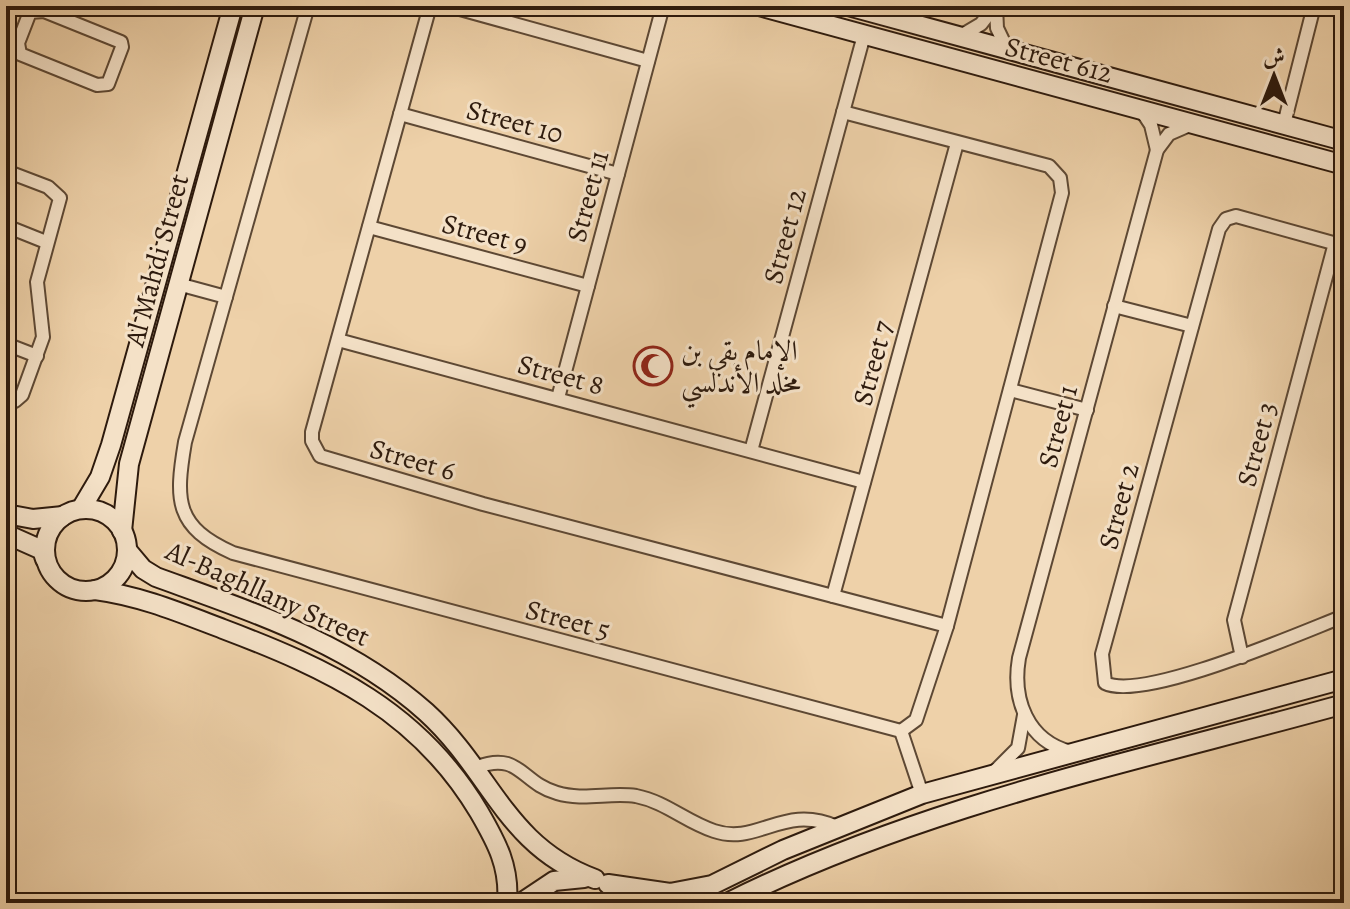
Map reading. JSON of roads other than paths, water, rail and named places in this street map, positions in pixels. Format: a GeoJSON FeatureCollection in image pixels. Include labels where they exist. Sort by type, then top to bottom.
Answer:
{"type":"FeatureCollection","features":[{"type":"Feature","properties":{"kind":"street"},"geometry":{"type":"LineString","coordinates":[[15,6],[30,12],[44,11],[121,42],[108,84],[97,85],[20,54],[18,43],[30,12]]}},
{"type":"Feature","properties":{"kind":"street","name":"Al Mahdi Street"},"geometry":{"type":"LineString","coordinates":[[81,509],[93,491],[111,445],[233,6]]}},
{"type":"Feature","properties":{"kind":"street","name":"Al Mahdi Street"},"geometry":{"type":"LineString","coordinates":[[122,531],[129,464],[255,6]]}},
{"type":"Feature","properties":{"kind":"street","name":"Street 5"},"geometry":{"type":"LineString","coordinates":[[308,6],[179,475],[180,494],[193,530],[214,545],[233,553],[901,731]]}},
{"type":"Feature","properties":{"kind":"street","name":"Street 6"},"geometry":{"type":"LineString","coordinates":[[430,6],[312,432],[315,449],[327,460],[947,626]]}},
{"type":"Feature","properties":{"kind":"street"},"geometry":{"type":"LineString","coordinates":[[449,6],[648,61]]}},
{"type":"Feature","properties":{"kind":"street","name":"Street 11"},"geometry":{"type":"LineString","coordinates":[[558,398],[663,6]]}},
{"type":"Feature","properties":{"kind":"street","name":"Street 612"},"geometry":{"type":"LineString","coordinates":[[835,6],[855,8],[1344,141]]}},
{"type":"Feature","properties":{"kind":"street"},"geometry":{"type":"LineString","coordinates":[[959,37],[981,24],[995,6]]}},
{"type":"Feature","properties":{"kind":"street"},"geometry":{"type":"LineString","coordinates":[[995,6],[997,28],[1008,51]]}},
{"type":"Feature","properties":{"kind":"street"},"geometry":{"type":"LineString","coordinates":[[1284,124],[1314,6]]}},
{"type":"Feature","properties":{"kind":"street","name":"Street 612"},"geometry":{"type":"LineString","coordinates":[[768,7],[1344,165]]}},
{"type":"Feature","properties":{"kind":"street","name":"Street 12"},"geometry":{"type":"LineString","coordinates":[[751,451],[864,35]]}},
{"type":"Feature","properties":{"kind":"street"},"geometry":{"type":"LineString","coordinates":[[995,70],[1077,79],[1081,75],[1078,68]]}},
{"type":"Feature","properties":{"kind":"street"},"geometry":{"type":"LineString","coordinates":[[1141,110],[1151,125],[1157,150]]}},
{"type":"Feature","properties":{"kind":"street"},"geometry":{"type":"LineString","coordinates":[[843,112],[1049,166],[1060,178],[1062,193],[947,626],[916,720],[901,731],[922,794]]}},
{"type":"Feature","properties":{"kind":"street","name":"Street 10"},"geometry":{"type":"LineString","coordinates":[[400,114],[618,174]]}},
{"type":"Feature","properties":{"kind":"street"},"geometry":{"type":"LineString","coordinates":[[1157,150],[1169,134],[1192,124]]}},
{"type":"Feature","properties":{"kind":"street","name":"Street 7"},"geometry":{"type":"LineString","coordinates":[[833,596],[957,143]]}},
{"type":"Feature","properties":{"kind":"street","name":"Street 1"},"geometry":{"type":"LineString","coordinates":[[983,776],[1003,765],[1018,748],[1024,715],[1017,696],[1019,658],[1157,150]]}},
{"type":"Feature","properties":{"kind":"street"},"geometry":{"type":"LineString","coordinates":[[1319,158],[1344,159]]}},
{"type":"Feature","properties":{"kind":"street"},"geometry":{"type":"LineString","coordinates":[[6,171],[58,192],[60,205],[46,242],[37,282],[43,337],[22,395],[15,401],[6,399]]}},
{"type":"Feature","properties":{"kind":"street","name":"Street 2"},"geometry":{"type":"LineString","coordinates":[[1340,245],[1236,216],[1226,219],[1219,229],[1102,654],[1101,672],[1105,683],[1117,689],[1242,657],[1343,620]]}},
{"type":"Feature","properties":{"kind":"street"},"geometry":{"type":"LineString","coordinates":[[6,226],[46,242]]}},
{"type":"Feature","properties":{"kind":"street","name":"Street 9"},"geometry":{"type":"LineString","coordinates":[[369,227],[588,286]]}},
{"type":"Feature","properties":{"kind":"street","name":"Street 3"},"geometry":{"type":"LineString","coordinates":[[1242,657],[1234,620],[1340,245]]}},
{"type":"Feature","properties":{"kind":"street"},"geometry":{"type":"LineString","coordinates":[[178,284],[226,297]]}},
{"type":"Feature","properties":{"kind":"street"},"geometry":{"type":"LineString","coordinates":[[1114,306],[1192,326]]}},
{"type":"Feature","properties":{"kind":"street","name":"Street 8"},"geometry":{"type":"LineString","coordinates":[[338,340],[864,482]]}},
{"type":"Feature","properties":{"kind":"street"},"geometry":{"type":"LineString","coordinates":[[6,344],[37,356]]}},
{"type":"Feature","properties":{"kind":"street"},"geometry":{"type":"LineString","coordinates":[[1010,390],[1087,410]]}},
{"type":"Feature","properties":{"kind":"street"},"geometry":{"type":"LineString","coordinates":[[6,514],[33,519],[63,516],[81,509],[100,512],[122,531],[127,550],[118,575],[95,590],[68,588],[49,569],[42,550],[6,534]]}},
{"type":"Feature","properties":{"kind":"street"},"geometry":{"type":"LineString","coordinates":[[49,569],[44,546],[54,524],[63,516]]}},
{"type":"Feature","properties":{"kind":"street","name":"Al-Baghllany Street"},"geometry":{"type":"LineString","coordinates":[[127,550],[143,569],[156,577],[302,632],[368,667],[427,713],[477,767],[516,826],[532,844],[551,859],[601,881]]}},
{"type":"Feature","properties":{"kind":"street","name":"Al-Baghllany Street"},"geometry":{"type":"LineString","coordinates":[[95,590],[141,598],[291,654],[343,680],[376,702],[428,744],[463,786],[503,856],[507,903]]}},
{"type":"Feature","properties":{"kind":"street"},"geometry":{"type":"LineString","coordinates":[[521,903],[554,881],[601,881],[649,892],[691,891],[712,885],[837,827],[922,794],[1340,678]]}},
{"type":"Feature","properties":{"kind":"street"},"geometry":{"type":"LineString","coordinates":[[727,903],[803,867],[967,805],[1344,704]]}},
{"type":"Feature","properties":{"kind":"street"},"geometry":{"type":"LineString","coordinates":[[1024,715],[1041,737],[1075,753]]}},
{"type":"Feature","properties":{"kind":"street"},"geometry":{"type":"LineString","coordinates":[[477,767],[496,761],[510,763],[537,785],[568,796],[622,794],[652,800],[720,833],[747,833],[794,818],[816,819],[837,827]]}},
{"type":"Feature","properties":{"kind":"street"},"geometry":{"type":"LineString","coordinates":[[803,867],[798,858],[800,853],[852,831],[901,803]]}},
{"type":"Feature","properties":{"kind":"street"},"geometry":{"type":"LineString","coordinates":[[601,881],[635,903]]}},
{"type":"Feature","properties":{"kind":"place","name":"الإمام بقي بن مخلد الأندلسي"},"geometry":{"type":"Point","coordinates":[653,366]}}]}
